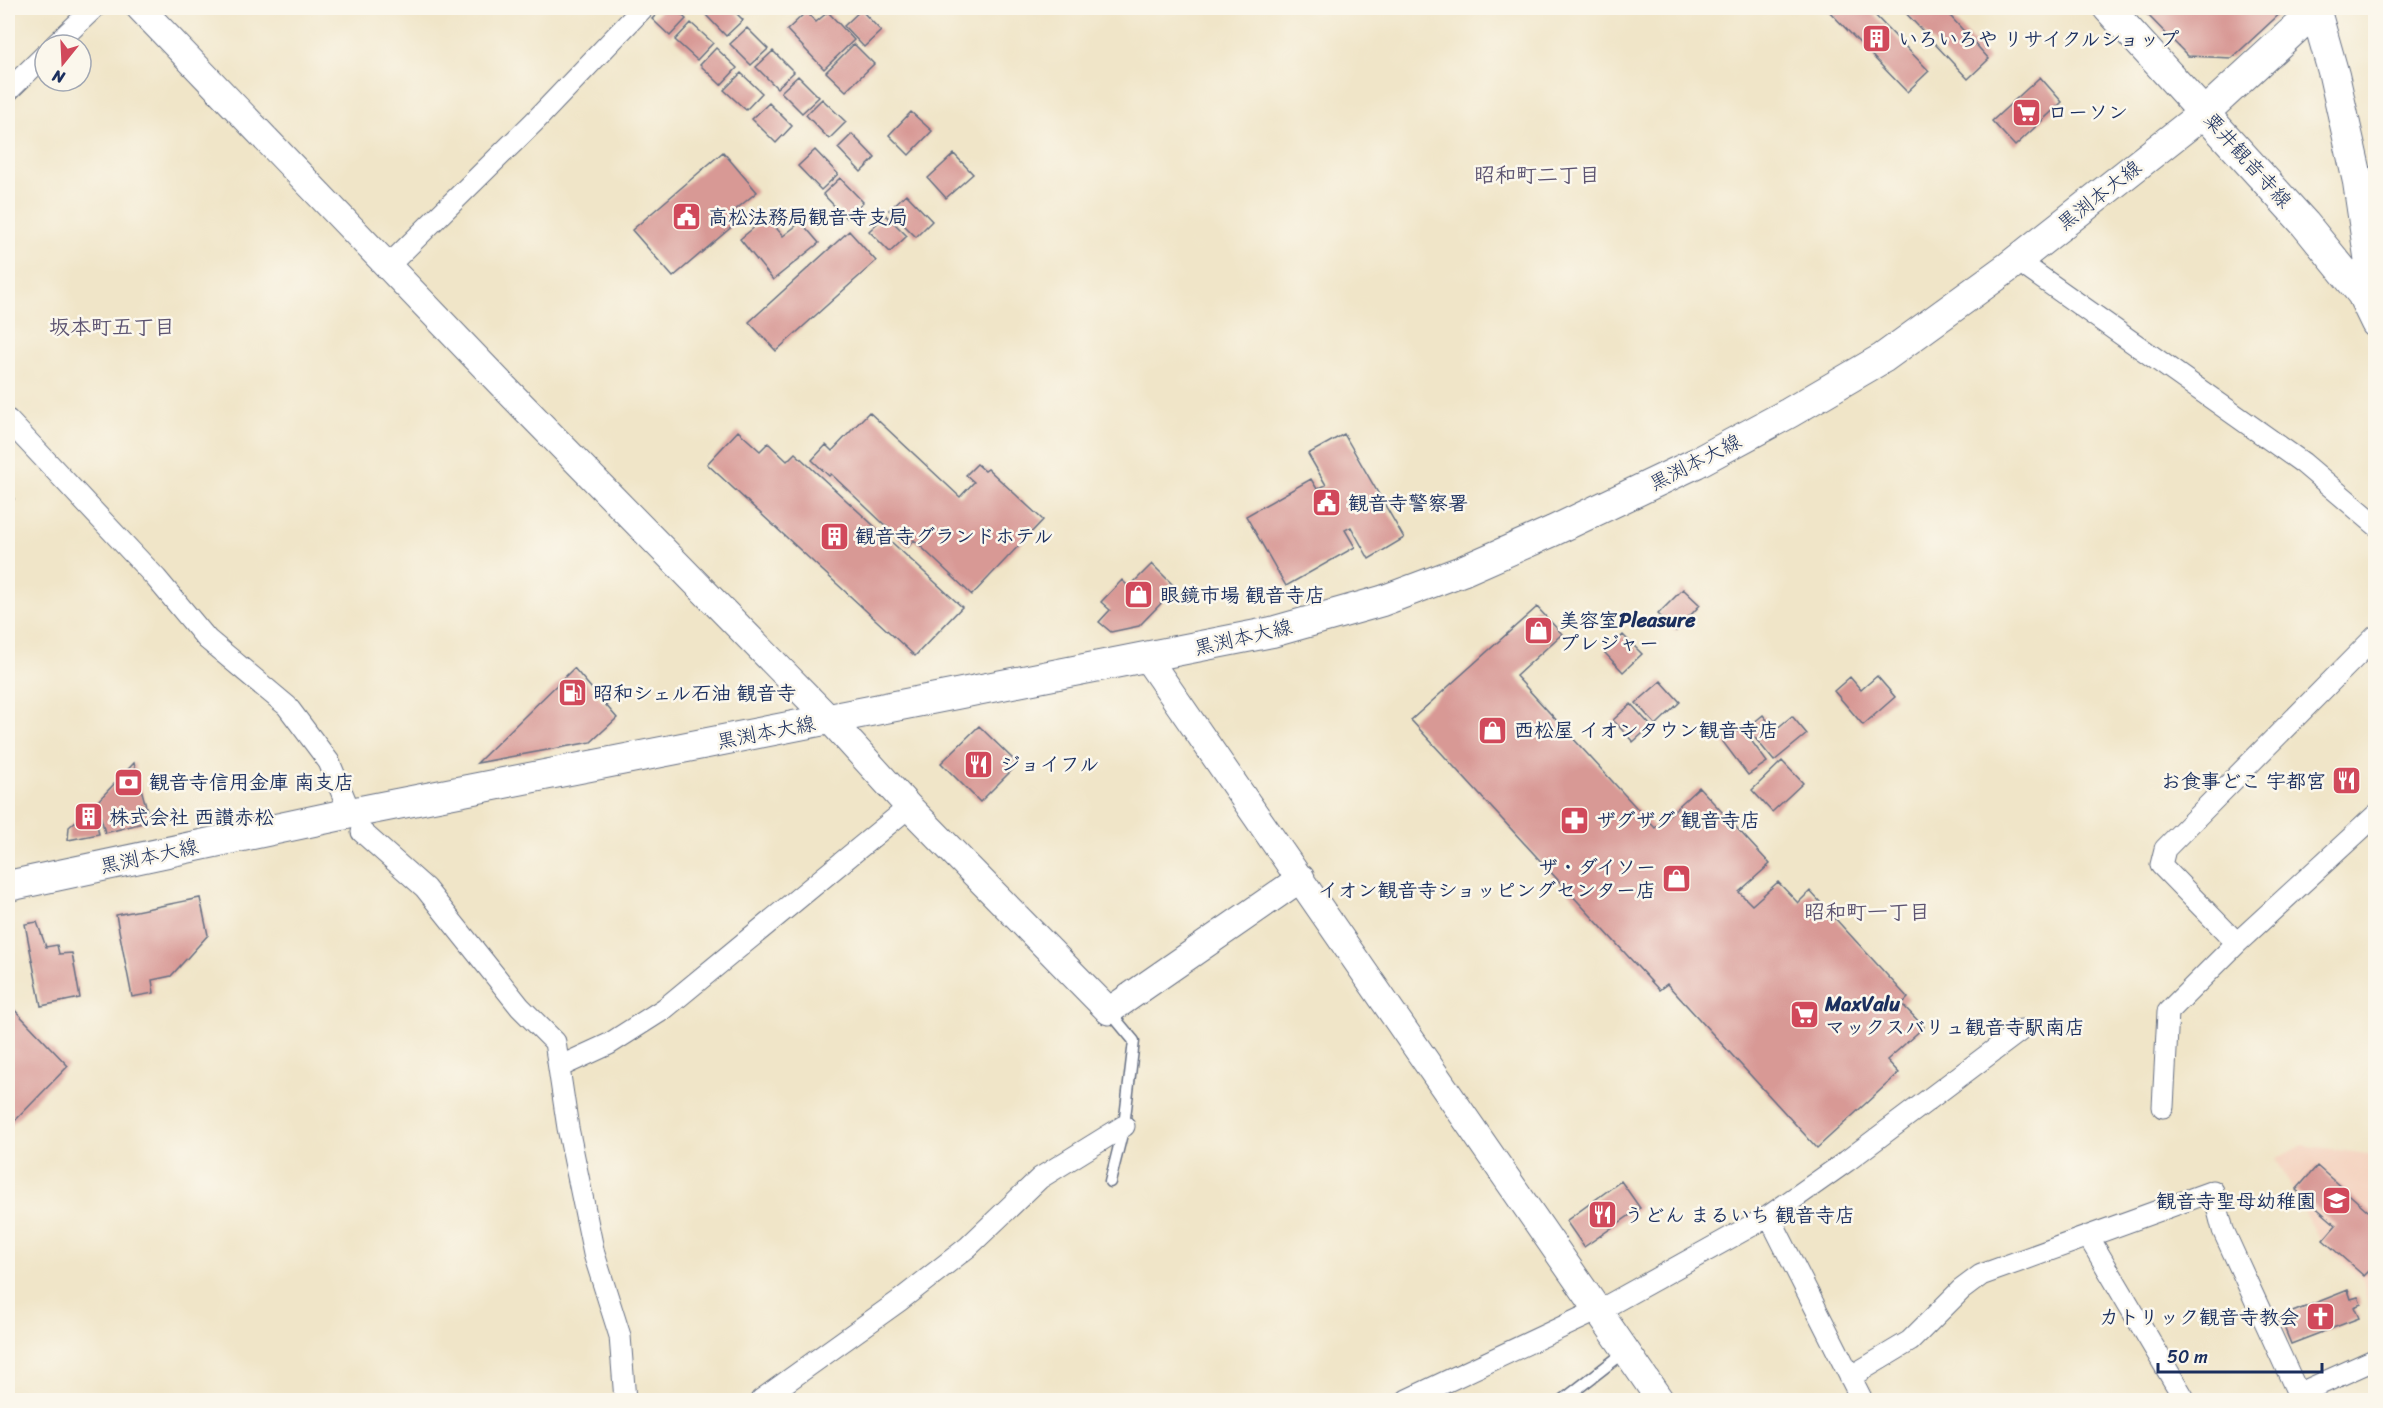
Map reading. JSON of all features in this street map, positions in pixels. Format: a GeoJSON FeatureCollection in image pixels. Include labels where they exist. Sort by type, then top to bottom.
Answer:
{"type":"FeatureCollection","features":[{"type":"Feature","properties":{"kind":"main road","name":"粟井観音寺線"},"geometry":{"type":"LineString","coordinates":[[2108,8],[2305,224],[2362,294],[2376,323]]}},
{"type":"Feature","properties":{"kind":"main road","name":"黒渕本大線"},"geometry":{"type":"LineString","coordinates":[[8,886],[351,813],[1272,632],[1382,601],[1462,571],[1553,531],[1695,463],[1789,413],[1883,358],[2007,268],[2205,112],[2316,8]]}},
{"type":"Feature","properties":{"kind":"main road"},"geometry":{"type":"LineString","coordinates":[[2316,8],[2358,182],[2370,263],[2362,294]]}},
{"type":"Feature","properties":{"kind":"street"},"geometry":{"type":"LineString","coordinates":[[68,33],[94,8]]}},
{"type":"Feature","properties":{"kind":"street"},"geometry":{"type":"LineString","coordinates":[[140,8],[830,720],[909,807],[1109,1011],[1301,878]]}},
{"type":"Feature","properties":{"kind":"street"},"geometry":{"type":"LineString","coordinates":[[388,266],[535,121],[643,8]]}},
{"type":"Feature","properties":{"kind":"street"},"geometry":{"type":"LineString","coordinates":[[8,91],[33,67]]}},
{"type":"Feature","properties":{"kind":"street"},"geometry":{"type":"LineString","coordinates":[[2030,268],[2304,463],[2376,525]]}},
{"type":"Feature","properties":{"kind":"street"},"geometry":{"type":"LineString","coordinates":[[8,420],[156,578],[207,639],[287,706],[329,762],[345,800]]}},
{"type":"Feature","properties":{"kind":"street"},"geometry":{"type":"LineString","coordinates":[[2237,943],[2161,865],[2165,849],[2376,636]]}},
{"type":"Feature","properties":{"kind":"street"},"geometry":{"type":"LineString","coordinates":[[1147,658],[1660,1401]]}},
{"type":"Feature","properties":{"kind":"street"},"geometry":{"type":"LineString","coordinates":[[559,1067],[609,1044],[664,1009],[909,807]]}},
{"type":"Feature","properties":{"kind":"street"},"geometry":{"type":"LineString","coordinates":[[2163,1107],[2168,1012],[2237,943],[2376,815]]}},
{"type":"Feature","properties":{"kind":"street"},"geometry":{"type":"LineString","coordinates":[[362,832],[425,888],[520,1007],[555,1042],[568,1128],[594,1254],[620,1336],[625,1401]]}},
{"type":"Feature","properties":{"kind":"street"},"geometry":{"type":"LineString","coordinates":[[1407,1401],[1598,1310],[1769,1216],[1847,1161],[2020,1030]]}},
{"type":"Feature","properties":{"kind":"street"},"geometry":{"type":"LineString","coordinates":[[761,1401],[899,1302],[968,1247],[1040,1178],[1124,1126]]}},
{"type":"Feature","properties":{"kind":"street"},"geometry":{"type":"LineString","coordinates":[[1850,1377],[1910,1341],[1961,1290],[1981,1275],[2213,1191],[2223,1230],[2299,1397],[2376,1359]]}},
{"type":"Feature","properties":{"kind":"street"},"geometry":{"type":"LineString","coordinates":[[1769,1216],[1862,1401]]}},
{"type":"Feature","properties":{"kind":"street"},"geometry":{"type":"LineString","coordinates":[[2088,1236],[2185,1401]]}},
{"type":"Feature","properties":{"kind":"lane"},"geometry":{"type":"LineString","coordinates":[[1109,1011],[1134,1041],[1124,1126],[1110,1182]]}},
{"type":"Feature","properties":{"kind":"lane"},"geometry":{"type":"LineString","coordinates":[[1563,1401],[1626,1351]]}},
{"type":"Feature","properties":{"kind":"shaded area","name":"観音寺聖母幼稚園"},"geometry":{"type":"Polygon","coordinates":[[[2302,1145],[2375,1155],[2375,1313],[2370,1314],[2363,1280],[2321,1242],[2276,1159],[2302,1145]]]}},
{"type":"Feature","properties":{"kind":"building"},"geometry":{"type":"Polygon","coordinates":[[[663,8],[674,8],[686,19],[670,36],[652,19],[663,8]]]}},
{"type":"Feature","properties":{"kind":"building"},"geometry":{"type":"Polygon","coordinates":[[[714,8],[731,8],[743,20],[726,36],[706,15],[714,8]]]}},
{"type":"Feature","properties":{"kind":"building","name":"いろいろや リサイクルショップ"},"geometry":{"type":"Polygon","coordinates":[[[1826,8],[1868,8],[1929,71],[1907,92],[1826,8]]]}},
{"type":"Feature","properties":{"kind":"building"},"geometry":{"type":"Polygon","coordinates":[[[1901,8],[1943,8],[1989,59],[1968,79],[1901,8]]]}},
{"type":"Feature","properties":{"kind":"building"},"geometry":{"type":"Polygon","coordinates":[[[2141,8],[2286,8],[2232,58],[2188,56],[2141,8]]]}},
{"type":"Feature","properties":{"kind":"building"},"geometry":{"type":"Polygon","coordinates":[[[861,10],[881,31],[864,47],[844,26],[861,10]]]}},
{"type":"Feature","properties":{"kind":"building"},"geometry":{"type":"Polygon","coordinates":[[[806,12],[816,22],[828,12],[854,40],[824,69],[787,30],[806,12]]]}},
{"type":"Feature","properties":{"kind":"building"},"geometry":{"type":"Polygon","coordinates":[[[691,23],[713,43],[697,60],[675,40],[691,23]]]}},
{"type":"Feature","properties":{"kind":"building"},"geometry":{"type":"Polygon","coordinates":[[[747,28],[768,49],[751,65],[730,44],[747,28]]]}},
{"type":"Feature","properties":{"kind":"building"},"geometry":{"type":"Polygon","coordinates":[[[854,44],[874,64],[846,91],[826,72],[854,44]]]}},
{"type":"Feature","properties":{"kind":"building"},"geometry":{"type":"Polygon","coordinates":[[[716,48],[737,68],[721,85],[700,65],[716,48]]]}},
{"type":"Feature","properties":{"kind":"building"},"geometry":{"type":"Polygon","coordinates":[[[773,51],[794,72],[777,88],[756,67],[773,51]]]}},
{"type":"Feature","properties":{"kind":"building"},"geometry":{"type":"Polygon","coordinates":[[[741,73],[762,93],[746,110],[724,90],[741,73]]]}},
{"type":"Feature","properties":{"kind":"building"},"geometry":{"type":"Polygon","coordinates":[[[798,76],[819,97],[802,113],[781,92],[798,76]]]}},
{"type":"Feature","properties":{"kind":"building","name":"ローソン"},"geometry":{"type":"Polygon","coordinates":[[[2040,77],[2062,102],[2015,146],[1992,121],[2040,77]]]}},
{"type":"Feature","properties":{"kind":"building"},"geometry":{"type":"Polygon","coordinates":[[[822,99],[846,122],[829,139],[806,115],[822,99]]]}},
{"type":"Feature","properties":{"kind":"building"},"geometry":{"type":"Polygon","coordinates":[[[769,103],[792,126],[776,143],[752,119],[769,103]]]}},
{"type":"Feature","properties":{"kind":"building"},"geometry":{"type":"Polygon","coordinates":[[[911,112],[932,131],[909,155],[889,135],[911,112]]]}},
{"type":"Feature","properties":{"kind":"building"},"geometry":{"type":"Polygon","coordinates":[[[852,134],[875,158],[861,172],[838,148],[852,134]]]}},
{"type":"Feature","properties":{"kind":"building"},"geometry":{"type":"Polygon","coordinates":[[[815,150],[838,174],[821,190],[798,166],[815,150]]]}},
{"type":"Feature","properties":{"kind":"building"},"geometry":{"type":"Polygon","coordinates":[[[723,152],[757,192],[734,211],[741,219],[673,277],[632,230],[723,152]]]}},
{"type":"Feature","properties":{"kind":"building"},"geometry":{"type":"Polygon","coordinates":[[[954,154],[973,174],[946,198],[928,178],[954,154]]]}},
{"type":"Feature","properties":{"kind":"building"},"geometry":{"type":"Polygon","coordinates":[[[840,178],[863,202],[846,218],[823,194],[840,178]]]}},
{"type":"Feature","properties":{"kind":"building"},"geometry":{"type":"Polygon","coordinates":[[[906,194],[932,221],[916,237],[889,210],[906,194]]]}},
{"type":"Feature","properties":{"kind":"building"},"geometry":{"type":"Polygon","coordinates":[[[886,215],[907,236],[890,252],[869,231],[886,215]]]}},
{"type":"Feature","properties":{"kind":"building"},"geometry":{"type":"Polygon","coordinates":[[[767,217],[783,236],[801,222],[819,243],[773,280],[740,239],[767,217]]]}},
{"type":"Feature","properties":{"kind":"building"},"geometry":{"type":"Polygon","coordinates":[[[849,231],[876,261],[776,351],[749,322],[849,231]]]}},
{"type":"Feature","properties":{"kind":"building"},"geometry":{"type":"Polygon","coordinates":[[[869,412],[960,497],[974,482],[966,475],[977,464],[985,471],[988,469],[1043,520],[972,595],[914,540],[908,547],[831,474],[829,476],[812,460],[826,445],[832,451],[869,412]]]}},
{"type":"Feature","properties":{"kind":"building","name":"観音寺グランドホテル"},"geometry":{"type":"Polygon","coordinates":[[[738,431],[760,451],[768,443],[787,461],[795,453],[962,607],[915,656],[707,464],[738,431]]]}},
{"type":"Feature","properties":{"kind":"building","name":"観音寺警察署"},"geometry":{"type":"Polygon","coordinates":[[[1344,434],[1404,538],[1369,559],[1351,527],[1345,530],[1355,547],[1286,586],[1246,516],[1311,479],[1317,489],[1326,485],[1308,454],[1344,434]]]}},
{"type":"Feature","properties":{"kind":"building"},"geometry":{"type":"Polygon","coordinates":[[[8,492],[14,499],[8,505],[8,492]]]}},
{"type":"Feature","properties":{"kind":"building","name":"眼鏡市場 観音寺店"},"geometry":{"type":"Polygon","coordinates":[[[1152,564],[1176,588],[1139,626],[1111,632],[1099,622],[1110,610],[1101,602],[1122,580],[1129,587],[1152,564]]]}},
{"type":"Feature","properties":{"kind":"building"},"geometry":{"type":"Polygon","coordinates":[[[1683,589],[1700,605],[1676,631],[1658,614],[1683,589]]]}},
{"type":"Feature","properties":{"kind":"building"},"geometry":{"type":"Polygon","coordinates":[[[1537,607],[1562,634],[1516,676],[1655,828],[1699,787],[1770,864],[1739,892],[1752,905],[1778,882],[1798,903],[1810,891],[1908,998],[1902,1004],[1924,1027],[1887,1060],[1899,1073],[1817,1148],[1667,984],[1659,990],[1411,720],[1537,607]]]}},
{"type":"Feature","properties":{"kind":"building"},"geometry":{"type":"Polygon","coordinates":[[[1623,635],[1642,654],[1623,672],[1605,653],[1623,635]]]}},
{"type":"Feature","properties":{"kind":"building","name":"昭和シェル石油 観音寺"},"geometry":{"type":"Polygon","coordinates":[[[574,668],[617,718],[591,742],[477,763],[574,668]]]}},
{"type":"Feature","properties":{"kind":"building"},"geometry":{"type":"Polygon","coordinates":[[[1877,676],[1895,697],[1863,725],[1834,691],[1850,677],[1861,690],[1877,676]]]}},
{"type":"Feature","properties":{"kind":"building"},"geometry":{"type":"Polygon","coordinates":[[[1661,681],[1680,702],[1656,725],[1636,703],[1661,681]]]}},
{"type":"Feature","properties":{"kind":"building"},"geometry":{"type":"Polygon","coordinates":[[[1631,704],[1651,726],[1633,742],[1613,720],[1631,704]]]}},
{"type":"Feature","properties":{"kind":"building"},"geometry":{"type":"Polygon","coordinates":[[[1763,715],[1775,730],[1792,716],[1807,734],[1774,761],[1747,728],[1763,715]]]}},
{"type":"Feature","properties":{"kind":"building","name":"ジョイフル"},"geometry":{"type":"Polygon","coordinates":[[[979,726],[1018,764],[980,802],[941,763],[979,726]]]}},
{"type":"Feature","properties":{"kind":"building"},"geometry":{"type":"Polygon","coordinates":[[[1742,728],[1767,762],[1748,775],[1723,742],[1742,728]]]}},
{"type":"Feature","properties":{"kind":"building"},"geometry":{"type":"Polygon","coordinates":[[[1782,761],[1803,783],[1772,812],[1752,790],[1782,761]]]}},
{"type":"Feature","properties":{"kind":"building","name":"観音寺信用金庫 南支店"},"geometry":{"type":"Polygon","coordinates":[[[134,763],[150,821],[105,833],[97,802],[134,763]]]}},
{"type":"Feature","properties":{"kind":"building","name":"株式会社 西讃赤松"},"geometry":{"type":"Polygon","coordinates":[[[93,806],[99,834],[68,840],[69,827],[93,806]]]}},
{"type":"Feature","properties":{"kind":"building"},"geometry":{"type":"Polygon","coordinates":[[[200,898],[208,935],[171,976],[152,980],[154,993],[132,997],[116,915],[200,898]]]}},
{"type":"Feature","properties":{"kind":"building"},"geometry":{"type":"Polygon","coordinates":[[[37,922],[46,947],[57,945],[59,954],[72,953],[80,998],[41,1006],[25,924],[37,922]]]}},
{"type":"Feature","properties":{"kind":"building"},"geometry":{"type":"Polygon","coordinates":[[[8,1003],[68,1066],[8,1128],[8,1003]]]}},
{"type":"Feature","properties":{"kind":"building"},"geometry":{"type":"Polygon","coordinates":[[[2317,1166],[2376,1218],[2376,1264],[2364,1276],[2323,1240],[2336,1225],[2296,1190],[2317,1166]]]}},
{"type":"Feature","properties":{"kind":"building","name":"うどん まるいち 観音寺店"},"geometry":{"type":"Polygon","coordinates":[[[1621,1181],[1640,1208],[1584,1247],[1566,1221],[1621,1181]]]}},
{"type":"Feature","properties":{"kind":"building","name":"カトリック観音寺教会"},"geometry":{"type":"Polygon","coordinates":[[[2348,1290],[2351,1299],[2358,1297],[2361,1304],[2354,1307],[2359,1318],[2291,1344],[2280,1317],[2348,1290]]]}},
{"type":"Feature","properties":{"kind":"place","name":"いろいろや リサイクルショップ"},"geometry":{"type":"Point","coordinates":[1877,39]}},
{"type":"Feature","properties":{"kind":"place","name":"ローソン"},"geometry":{"type":"Point","coordinates":[2027,112]}},
{"type":"Feature","properties":{"kind":"place","name":"高松法務局観音寺支局"},"geometry":{"type":"Point","coordinates":[687,217]}},
{"type":"Feature","properties":{"kind":"place","name":"観音寺警察署"},"geometry":{"type":"Point","coordinates":[1327,503]}},
{"type":"Feature","properties":{"kind":"place","name":"観音寺グランドホテル"},"geometry":{"type":"Point","coordinates":[834,536]}},
{"type":"Feature","properties":{"kind":"place","name":"眼鏡市場 観音寺店"},"geometry":{"type":"Point","coordinates":[1139,595]}},
{"type":"Feature","properties":{"kind":"place","name":"美容室Pleasure プレジャー"},"geometry":{"type":"Point","coordinates":[1538,631]}},
{"type":"Feature","properties":{"kind":"place","name":"昭和シェル石油 観音寺"},"geometry":{"type":"Point","coordinates":[572,693]}},
{"type":"Feature","properties":{"kind":"place","name":"西松屋 イオンタウン観音寺店"},"geometry":{"type":"Point","coordinates":[1493,730]}},
{"type":"Feature","properties":{"kind":"place","name":"ジョイフル"},"geometry":{"type":"Point","coordinates":[979,764]}},
{"type":"Feature","properties":{"kind":"place","name":"お食事どこ 宇都宮"},"geometry":{"type":"Point","coordinates":[2347,781]}},
{"type":"Feature","properties":{"kind":"place","name":"観音寺信用金庫 南支店"},"geometry":{"type":"Point","coordinates":[128,782]}},
{"type":"Feature","properties":{"kind":"place","name":"株式会社 西讃赤松"},"geometry":{"type":"Point","coordinates":[88,817]}},
{"type":"Feature","properties":{"kind":"place","name":"ザグザグ 観音寺店"},"geometry":{"type":"Point","coordinates":[1575,820]}},
{"type":"Feature","properties":{"kind":"place","name":"ザ・ダイソー イオン観音寺ショッピングセンター店"},"geometry":{"type":"Point","coordinates":[1677,878]}},
{"type":"Feature","properties":{"kind":"place","name":"MaxValu マックスバリュ観音寺駅南店"},"geometry":{"type":"Point","coordinates":[1804,1015]}},
{"type":"Feature","properties":{"kind":"place","name":"観音寺聖母幼稚園"},"geometry":{"type":"Point","coordinates":[2337,1201]}},
{"type":"Feature","properties":{"kind":"place","name":"うどん まるいち 観音寺店"},"geometry":{"type":"Point","coordinates":[1603,1215]}},
{"type":"Feature","properties":{"kind":"place","name":"カトリック観音寺教会"},"geometry":{"type":"Point","coordinates":[2320,1317]}},
{"type":"Feature","properties":{"kind":"district","name":"昭和町二丁目"},"geometry":{"type":"Point","coordinates":[1537,175]}},
{"type":"Feature","properties":{"kind":"district","name":"坂本町五丁目"},"geometry":{"type":"Point","coordinates":[112,327]}},
{"type":"Feature","properties":{"kind":"district","name":"昭和町一丁目"},"geometry":{"type":"Point","coordinates":[1867,912]}}]}
